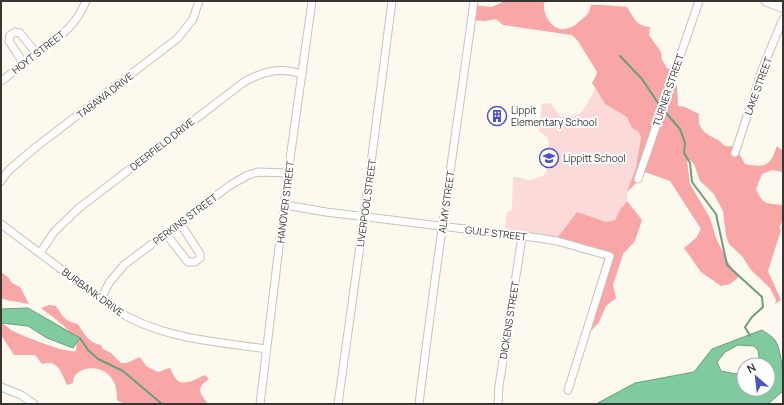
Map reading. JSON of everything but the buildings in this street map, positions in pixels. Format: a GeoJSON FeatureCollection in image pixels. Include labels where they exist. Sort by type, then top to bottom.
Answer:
{"type":"FeatureCollection","features":[{"type":"Feature","properties":{"kind":"street","name":"HOYT STREET"},"geometry":{"type":"LineString","coordinates":[[1,82],[68,30],[80,13],[86,1]]}},
{"type":"Feature","properties":{"kind":"street","name":"TARAWA DRIVE"},"geometry":{"type":"LineString","coordinates":[[1,181],[9,170],[36,147],[178,38],[193,19],[200,1]]}},
{"type":"Feature","properties":{"kind":"street","name":"HANOVER STREET"},"geometry":{"type":"LineString","coordinates":[[260,404],[288,173],[312,1]]}},
{"type":"Feature","properties":{"kind":"street","name":"LIVERPOOL STREET"},"geometry":{"type":"LineString","coordinates":[[338,404],[392,1]]}},
{"type":"Feature","properties":{"kind":"street","name":"ALMY STREET"},"geometry":{"type":"LineString","coordinates":[[418,404],[474,1]]}},
{"type":"Feature","properties":{"kind":"street","name":"TURNER STREET"},"geometry":{"type":"LineString","coordinates":[[638,179],[699,1]]}},
{"type":"Feature","properties":{"kind":"street"},"geometry":{"type":"LineString","coordinates":[[767,1],[783,7]]}},
{"type":"Feature","properties":{"kind":"street","name":"LAKE STREET"},"geometry":{"type":"LineString","coordinates":[[734,152],[763,67],[783,19]]}},
{"type":"Feature","properties":{"kind":"street"},"geometry":{"type":"LineString","coordinates":[[24,64],[9,41],[10,35],[15,32],[20,33],[37,54]]}},
{"type":"Feature","properties":{"kind":"street","name":"DEERFIELD DRIVE"},"geometry":{"type":"LineString","coordinates":[[40,253],[54,232],[67,218],[183,127],[244,82],[266,72],[287,71],[302,74]]}},
{"type":"Feature","properties":{"kind":"street","name":"PERKINS STREET"},"geometry":{"type":"LineString","coordinates":[[101,299],[106,288],[118,271],[134,257],[224,190],[248,175],[258,172],[288,173]]}},
{"type":"Feature","properties":{"kind":"street","name":"GULF STREET"},"geometry":{"type":"LineString","coordinates":[[285,205],[364,217],[557,242],[610,256],[568,390]]}},
{"type":"Feature","properties":{"kind":"street"},"geometry":{"type":"LineString","coordinates":[[166,234],[188,262],[195,262],[200,258],[200,254],[180,223]]}},
{"type":"Feature","properties":{"kind":"street","name":"BURBANK DRIVE"},"geometry":{"type":"LineString","coordinates":[[1,224],[128,318],[162,332],[183,337],[266,349]]}},
{"type":"Feature","properties":{"kind":"street","name":"DICKENS STREET"},"geometry":{"type":"LineString","coordinates":[[498,404],[499,386],[522,237]]}},
{"type":"Feature","properties":{"kind":"street"},"geometry":{"type":"LineString","coordinates":[[2,389],[20,395],[34,404]]}},
{"type":"Feature","properties":{"kind":"shaded area"},"geometry":{"type":"Polygon","coordinates":[[[505,1],[545,1],[544,10],[546,15],[552,24],[560,29],[570,28],[578,23],[588,14],[591,5],[627,7],[638,23],[650,27],[649,35],[661,52],[662,60],[667,68],[674,72],[672,80],[677,86],[678,106],[685,107],[699,114],[699,124],[703,131],[725,146],[735,146],[745,164],[758,166],[766,164],[772,158],[777,146],[783,151],[783,172],[772,170],[762,174],[756,189],[763,201],[783,205],[783,220],[779,228],[781,230],[768,271],[781,300],[775,304],[776,300],[770,288],[751,270],[742,256],[729,244],[726,235],[723,211],[714,194],[700,181],[694,164],[690,160],[687,160],[690,184],[710,218],[716,238],[728,262],[739,277],[730,284],[721,286],[701,272],[684,248],[696,238],[701,229],[670,181],[642,171],[638,181],[627,192],[636,167],[641,137],[638,131],[632,128],[627,117],[605,104],[592,83],[597,72],[578,41],[572,35],[503,25],[496,19],[485,21],[471,20],[473,5],[492,7],[505,1]]]}},
{"type":"Feature","properties":{"kind":"shaded area"},"geometry":{"type":"Polygon","coordinates":[[[595,89],[605,104],[627,117],[632,127],[638,131],[641,137],[636,167],[627,192],[627,201],[615,220],[606,222],[577,213],[555,241],[504,233],[507,212],[511,211],[512,206],[513,177],[531,180],[542,177],[546,172],[549,141],[546,136],[539,131],[542,104],[550,103],[561,117],[577,115],[582,112],[595,89]]]}},
{"type":"Feature","properties":{"kind":"shaded area"},"geometry":{"type":"Polygon","coordinates":[[[627,201],[642,220],[635,241],[623,254],[613,285],[616,298],[606,306],[599,322],[592,330],[585,327],[605,256],[555,241],[577,212],[606,222],[615,220],[622,206],[623,207],[627,201]]]}},
{"type":"Feature","properties":{"kind":"shaded area"},"geometry":{"type":"Polygon","coordinates":[[[1,272],[8,277],[12,283],[20,287],[29,304],[1,298],[1,272]]]}},
{"type":"Feature","properties":{"kind":"shaded area"},"geometry":{"type":"Polygon","coordinates":[[[49,305],[56,306],[65,318],[78,324],[90,340],[101,345],[103,349],[111,353],[121,363],[127,363],[140,357],[146,366],[158,372],[170,368],[177,380],[183,383],[205,375],[209,379],[202,385],[200,391],[208,404],[124,404],[117,400],[116,387],[111,377],[104,371],[87,369],[80,371],[75,376],[73,383],[67,385],[56,365],[52,363],[42,364],[35,355],[14,355],[1,335],[1,322],[11,330],[33,340],[63,350],[76,351],[76,342],[70,332],[41,308],[49,305]]]}},
{"type":"Feature","properties":{"kind":"shaded area"},"geometry":{"type":"Polygon","coordinates":[[[28,308],[80,338],[73,348],[47,338],[28,326],[1,323],[1,309],[28,308]]]}},
{"type":"Feature","properties":{"kind":"shaded area"},"geometry":{"type":"Polygon","coordinates":[[[762,330],[774,338],[778,346],[782,366],[783,391],[768,404],[596,404],[635,383],[694,372],[712,349],[762,330]]]}},
{"type":"Feature","properties":{"kind":"waterway"},"geometry":{"type":"LineString","coordinates":[[620,56],[642,79],[658,103]]}},
{"type":"Feature","properties":{"kind":"waterway"},"geometry":{"type":"LineString","coordinates":[[666,113],[680,129],[685,143],[684,153],[690,163],[692,182],[716,214],[727,265],[762,297],[763,307],[752,317],[745,327],[750,336]]}},
{"type":"Feature","properties":{"kind":"waterway"},"geometry":{"type":"LineString","coordinates":[[80,338],[88,350],[98,359],[123,371],[162,404]]}},
{"type":"Feature","properties":{"kind":"place","name":"Lippit Elementary School"},"geometry":{"type":"Point","coordinates":[497,116]}},
{"type":"Feature","properties":{"kind":"place","name":"Lippitt School"},"geometry":{"type":"Point","coordinates":[549,158]}}]}
